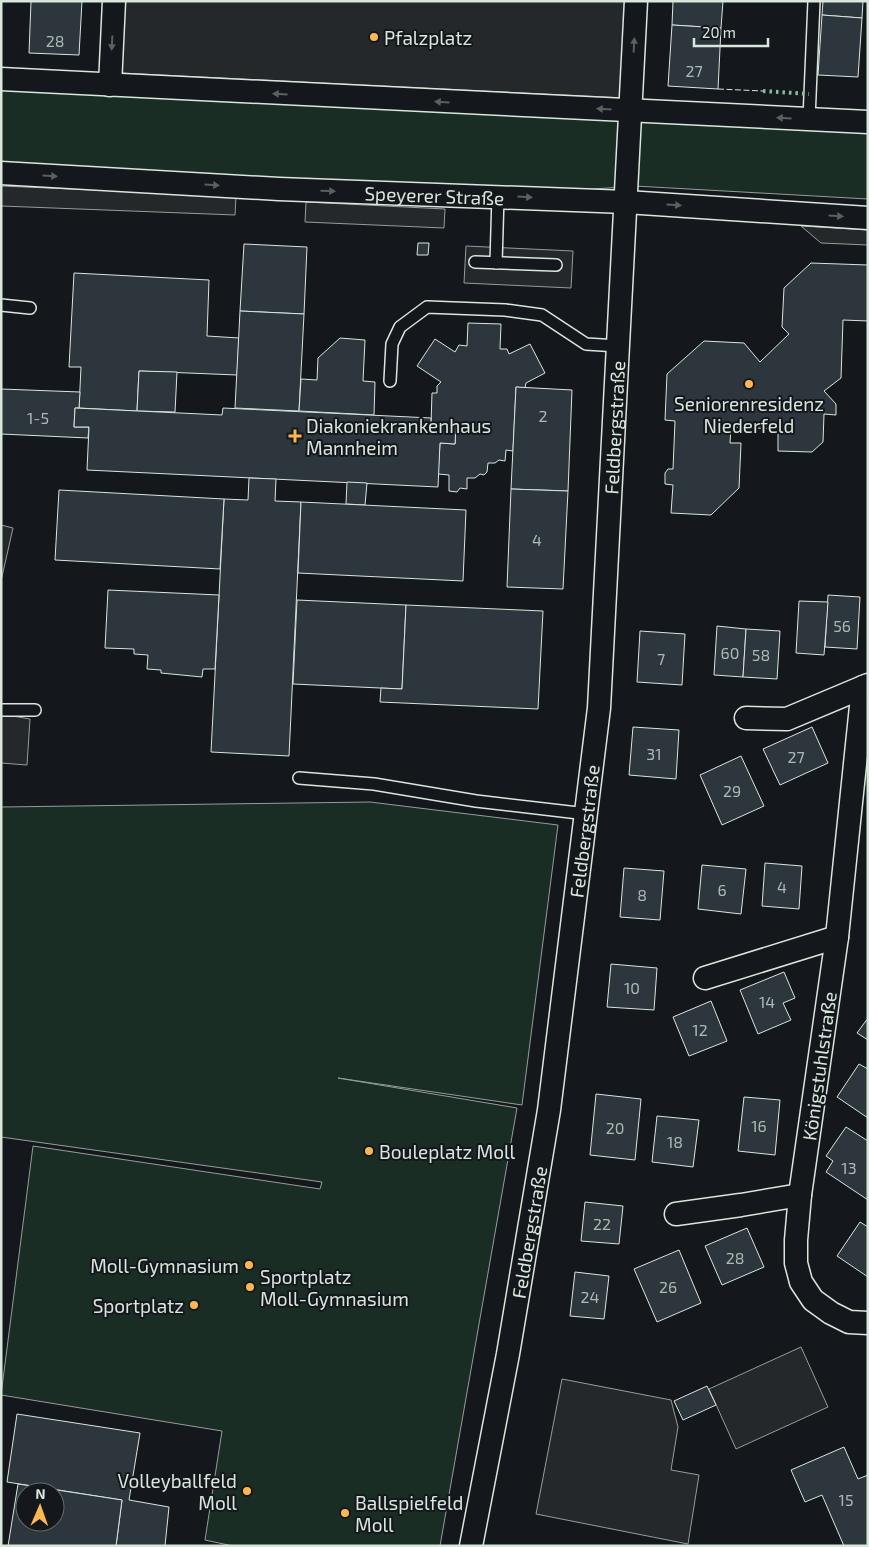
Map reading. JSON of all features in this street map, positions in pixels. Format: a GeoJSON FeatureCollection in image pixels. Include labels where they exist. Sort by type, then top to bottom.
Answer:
{"type":"FeatureCollection","features":[{"type":"Feature","properties":{"kind":"street"},"geometry":{"type":"LineString","coordinates":[[110,85],[114,1]]}},
{"type":"Feature","properties":{"kind":"street"},"geometry":{"type":"LineString","coordinates":[[630,111],[636,1]]}},
{"type":"Feature","properties":{"kind":"street"},"geometry":{"type":"LineString","coordinates":[[1,79],[868,122]]}},
{"type":"Feature","properties":{"kind":"street","name":"Feldbergstraße"},"geometry":{"type":"LineString","coordinates":[[470,1546],[508,1354],[549,1110],[599,708],[630,111]]}},
{"type":"Feature","properties":{"kind":"street","name":"Speyerer Straße"},"geometry":{"type":"LineString","coordinates":[[1,173],[279,189],[626,202],[868,218]]}},
{"type":"Feature","properties":{"kind":"street"},"geometry":{"type":"LineString","coordinates":[[746,718],[787,719],[866,686]]}},
{"type":"Feature","properties":{"kind":"street","name":"Königstuhlstraße"},"geometry":{"type":"LineString","coordinates":[[866,686],[837,937],[800,1194],[796,1263],[801,1282],[813,1300],[831,1313],[849,1322],[868,1323]]}},
{"type":"Feature","properties":{"kind":"street"},"geometry":{"type":"LineString","coordinates":[[705,978],[837,937]]}},
{"type":"Feature","properties":{"kind":"street"},"geometry":{"type":"LineString","coordinates":[[676,1214],[800,1194]]}},
{"type":"Feature","properties":{"kind":"lane"},"geometry":{"type":"LineString","coordinates":[[809,119],[814,1]]}},
{"type":"Feature","properties":{"kind":"lane"},"geometry":{"type":"LineString","coordinates":[[496,263],[498,196]]}},
{"type":"Feature","properties":{"kind":"lane"},"geometry":{"type":"LineString","coordinates":[[475,262],[556,265]]}},
{"type":"Feature","properties":{"kind":"lane"},"geometry":{"type":"LineString","coordinates":[[1,305],[30,308]]}},
{"type":"Feature","properties":{"kind":"lane"},"geometry":{"type":"LineString","coordinates":[[390,382],[392,344],[400,327],[427,307],[505,310],[542,316],[586,344],[618,346]]}},
{"type":"Feature","properties":{"kind":"lane"},"geometry":{"type":"LineString","coordinates":[[3,710],[35,710]]}},
{"type":"Feature","properties":{"kind":"lane"},"geometry":{"type":"LineString","coordinates":[[299,778],[374,784],[476,801],[587,814]]}},
{"type":"Feature","properties":{"kind":"green space"},"geometry":{"type":"Polygon","coordinates":[[[114,1],[630,1],[625,99],[868,122],[868,199],[635,186],[498,196],[1,173],[1,79],[110,85],[114,1]]]}},
{"type":"Feature","properties":{"kind":"green space"},"geometry":{"type":"Polygon","coordinates":[[[370,802],[558,825],[522,1105],[338,1078],[517,1108],[440,1546],[233,1546],[205,1540],[222,1431],[1,1395],[33,1146],[320,1189],[322,1182],[1,1137],[1,807],[370,802]]]}},
{"type":"Feature","properties":{"kind":"shaded area","name":"Pfalzplatz"},"geometry":{"type":"Polygon","coordinates":[[[124,1],[628,1],[623,98],[120,73],[124,1]]]}},
{"type":"Feature","properties":{"kind":"shaded area"},"geometry":{"type":"Polygon","coordinates":[[[1,186],[236,196],[235,215],[1,206],[1,186]]]}},
{"type":"Feature","properties":{"kind":"shaded area"},"geometry":{"type":"Polygon","coordinates":[[[306,202],[445,209],[444,228],[305,222],[306,202]]]}},
{"type":"Feature","properties":{"kind":"shaded area"},"geometry":{"type":"Polygon","coordinates":[[[801,226],[868,230],[868,245],[821,243],[801,226]]]}},
{"type":"Feature","properties":{"kind":"shaded area"},"geometry":{"type":"Polygon","coordinates":[[[466,246],[573,251],[571,288],[464,283],[466,246]]]}},
{"type":"Feature","properties":{"kind":"shaded area"},"geometry":{"type":"Polygon","coordinates":[[[1,525],[13,528],[1,581],[1,525]]]}},
{"type":"Feature","properties":{"kind":"shaded area"},"geometry":{"type":"Polygon","coordinates":[[[1,714],[30,719],[27,765],[1,763],[1,714]]]}},
{"type":"Feature","properties":{"kind":"shaded area"},"geometry":{"type":"Polygon","coordinates":[[[801,1347],[828,1407],[736,1449],[709,1389],[801,1347]]]}},
{"type":"Feature","properties":{"kind":"shaded area"},"geometry":{"type":"Polygon","coordinates":[[[562,1379],[671,1400],[678,1427],[671,1470],[699,1475],[688,1544],[536,1514],[562,1379]]]}},
{"type":"Feature","properties":{"kind":"building"},"geometry":{"type":"Polygon","coordinates":[[[31,1],[82,1],[79,55],[29,53],[31,1]]]}},
{"type":"Feature","properties":{"kind":"building"},"geometry":{"type":"Polygon","coordinates":[[[673,1],[723,1],[721,28],[672,25],[673,1]]]}},
{"type":"Feature","properties":{"kind":"building"},"geometry":{"type":"Polygon","coordinates":[[[823,1],[863,1],[862,18],[822,15],[823,1]]]}},
{"type":"Feature","properties":{"kind":"building"},"geometry":{"type":"Polygon","coordinates":[[[822,15],[862,18],[858,77],[818,75],[822,15]]]}},
{"type":"Feature","properties":{"kind":"building"},"geometry":{"type":"Polygon","coordinates":[[[672,25],[721,28],[718,89],[668,86],[672,25]]]}},
{"type":"Feature","properties":{"kind":"building"},"geometry":{"type":"Polygon","coordinates":[[[418,243],[429,243],[428,255],[417,255],[418,243]]]}},
{"type":"Feature","properties":{"kind":"building"},"geometry":{"type":"Polygon","coordinates":[[[244,244],[307,247],[304,314],[240,311],[244,244]]]}},
{"type":"Feature","properties":{"kind":"building","name":"Seniorenresidenz Niederfeld"},"geometry":{"type":"Polygon","coordinates":[[[811,263],[868,265],[868,321],[843,320],[841,378],[824,391],[836,404],[836,415],[824,414],[823,442],[812,452],[778,451],[778,429],[731,427],[730,443],[741,443],[739,488],[711,515],[671,513],[673,485],[665,484],[665,473],[668,469],[673,469],[675,421],[665,420],[667,374],[704,341],[744,343],[760,362],[789,334],[782,327],[784,288],[811,263]]]}},
{"type":"Feature","properties":{"kind":"building"},"geometry":{"type":"Polygon","coordinates":[[[74,273],[209,280],[207,336],[239,338],[237,375],[139,371],[137,411],[79,408],[81,367],[69,367],[74,273]]]}},
{"type":"Feature","properties":{"kind":"building"},"geometry":{"type":"Polygon","coordinates":[[[240,311],[304,314],[299,411],[235,408],[240,311]]]}},
{"type":"Feature","properties":{"kind":"building"},"geometry":{"type":"Polygon","coordinates":[[[468,323],[501,324],[500,349],[507,349],[509,354],[530,344],[545,373],[526,383],[525,388],[516,387],[513,451],[506,450],[505,461],[499,460],[495,463],[488,463],[487,472],[484,475],[480,474],[475,478],[467,478],[467,489],[460,488],[457,492],[449,491],[449,475],[438,474],[440,443],[455,444],[456,426],[431,424],[432,393],[437,393],[437,386],[441,382],[417,366],[435,339],[455,352],[459,345],[467,346],[468,323]]]}},
{"type":"Feature","properties":{"kind":"building"},"geometry":{"type":"Polygon","coordinates":[[[340,338],[365,340],[363,381],[375,382],[374,415],[299,411],[301,379],[317,380],[318,358],[340,338]]]}},
{"type":"Feature","properties":{"kind":"building"},"geometry":{"type":"Polygon","coordinates":[[[139,371],[177,372],[175,412],[137,411],[139,371]]]}},
{"type":"Feature","properties":{"kind":"building"},"geometry":{"type":"Polygon","coordinates":[[[516,387],[572,390],[568,491],[511,489],[516,387]]]}},
{"type":"Feature","properties":{"kind":"building"},"geometry":{"type":"Polygon","coordinates":[[[1,389],[80,392],[79,408],[75,408],[74,427],[89,427],[88,438],[1,434],[1,389]]]}},
{"type":"Feature","properties":{"kind":"building"},"geometry":{"type":"Polygon","coordinates":[[[75,408],[222,415],[223,408],[431,418],[431,424],[456,426],[455,444],[440,443],[438,487],[87,470],[89,427],[74,427],[75,408]]]}},
{"type":"Feature","properties":{"kind":"building"},"geometry":{"type":"Polygon","coordinates":[[[249,478],[276,479],[275,501],[301,502],[289,756],[211,752],[224,499],[248,500],[249,478]]]}},
{"type":"Feature","properties":{"kind":"building"},"geometry":{"type":"Polygon","coordinates":[[[347,482],[367,483],[365,505],[346,504],[347,482]]]}},
{"type":"Feature","properties":{"kind":"building"},"geometry":{"type":"Polygon","coordinates":[[[511,489],[568,491],[563,589],[507,587],[511,489]]]}},
{"type":"Feature","properties":{"kind":"building"},"geometry":{"type":"Polygon","coordinates":[[[59,490],[224,499],[220,569],[55,560],[59,490]]]}},
{"type":"Feature","properties":{"kind":"building"},"geometry":{"type":"Polygon","coordinates":[[[301,502],[466,510],[463,581],[298,573],[301,502]]]}},
{"type":"Feature","properties":{"kind":"building"},"geometry":{"type":"Polygon","coordinates":[[[108,590],[219,595],[215,669],[203,669],[202,677],[161,673],[161,670],[147,669],[148,655],[134,654],[134,649],[105,648],[108,590]]]}},
{"type":"Feature","properties":{"kind":"building"},"geometry":{"type":"Polygon","coordinates":[[[828,595],[860,597],[857,649],[825,647],[828,595]]]}},
{"type":"Feature","properties":{"kind":"building"},"geometry":{"type":"Polygon","coordinates":[[[297,600],[406,605],[402,689],[293,684],[297,600]]]}},
{"type":"Feature","properties":{"kind":"building"},"geometry":{"type":"Polygon","coordinates":[[[799,601],[828,602],[824,655],[796,653],[799,601]]]}},
{"type":"Feature","properties":{"kind":"building"},"geometry":{"type":"Polygon","coordinates":[[[406,605],[543,611],[538,709],[380,702],[381,688],[402,689],[406,605]]]}},
{"type":"Feature","properties":{"kind":"building"},"geometry":{"type":"Polygon","coordinates":[[[717,626],[746,629],[743,677],[714,675],[717,626]]]}},
{"type":"Feature","properties":{"kind":"building"},"geometry":{"type":"Polygon","coordinates":[[[746,629],[780,631],[777,679],[743,677],[746,629]]]}},
{"type":"Feature","properties":{"kind":"building"},"geometry":{"type":"Polygon","coordinates":[[[640,631],[685,634],[682,685],[637,682],[640,631]]]}},
{"type":"Feature","properties":{"kind":"building"},"geometry":{"type":"Polygon","coordinates":[[[633,727],[679,730],[676,779],[629,775],[633,727]]]}},
{"type":"Feature","properties":{"kind":"building"},"geometry":{"type":"Polygon","coordinates":[[[812,727],[828,763],[780,785],[763,749],[812,727]]]}},
{"type":"Feature","properties":{"kind":"building"},"geometry":{"type":"Polygon","coordinates":[[[741,756],[764,806],[722,825],[700,775],[741,756]]]}},
{"type":"Feature","properties":{"kind":"building"},"geometry":{"type":"Polygon","coordinates":[[[765,863],[802,866],[799,909],[762,906],[765,863]]]}},
{"type":"Feature","properties":{"kind":"building"},"geometry":{"type":"Polygon","coordinates":[[[702,865],[746,869],[741,914],[698,909],[702,865]]]}},
{"type":"Feature","properties":{"kind":"building"},"geometry":{"type":"Polygon","coordinates":[[[624,868],[664,871],[660,920],[620,917],[624,868]]]}},
{"type":"Feature","properties":{"kind":"building"},"geometry":{"type":"Polygon","coordinates":[[[611,964],[657,968],[654,1010],[607,1007],[611,964]]]}},
{"type":"Feature","properties":{"kind":"building"},"geometry":{"type":"Polygon","coordinates":[[[784,972],[795,998],[783,1003],[791,1020],[758,1034],[740,990],[784,972]]]}},
{"type":"Feature","properties":{"kind":"building"},"geometry":{"type":"Polygon","coordinates":[[[711,1001],[727,1041],[689,1056],[673,1017],[711,1001]]]}},
{"type":"Feature","properties":{"kind":"building"},"geometry":{"type":"Polygon","coordinates":[[[868,1018],[868,1040],[857,1033],[868,1018]]]}},
{"type":"Feature","properties":{"kind":"building"},"geometry":{"type":"Polygon","coordinates":[[[859,1064],[868,1069],[868,1118],[837,1097],[859,1064]]]}},
{"type":"Feature","properties":{"kind":"building"},"geometry":{"type":"Polygon","coordinates":[[[596,1094],[641,1099],[635,1160],[590,1155],[596,1094]]]}},
{"type":"Feature","properties":{"kind":"building"},"geometry":{"type":"Polygon","coordinates":[[[744,1097],[780,1100],[775,1155],[738,1151],[744,1097]]]}},
{"type":"Feature","properties":{"kind":"building"},"geometry":{"type":"Polygon","coordinates":[[[657,1116],[699,1120],[693,1167],[652,1162],[657,1116]]]}},
{"type":"Feature","properties":{"kind":"building"},"geometry":{"type":"Polygon","coordinates":[[[846,1127],[868,1141],[868,1200],[826,1172],[833,1161],[826,1156],[846,1127]]]}},
{"type":"Feature","properties":{"kind":"building"},"geometry":{"type":"Polygon","coordinates":[[[585,1202],[623,1206],[619,1244],[581,1241],[585,1202]]]}},
{"type":"Feature","properties":{"kind":"building"},"geometry":{"type":"Polygon","coordinates":[[[860,1222],[868,1227],[868,1277],[837,1256],[860,1222]]]}},
{"type":"Feature","properties":{"kind":"building"},"geometry":{"type":"Polygon","coordinates":[[[747,1228],[764,1267],[722,1285],[705,1246],[747,1228]]]}},
{"type":"Feature","properties":{"kind":"building"},"geometry":{"type":"Polygon","coordinates":[[[679,1250],[701,1303],[657,1322],[634,1269],[679,1250]]]}},
{"type":"Feature","properties":{"kind":"building"},"geometry":{"type":"Polygon","coordinates":[[[575,1272],[609,1276],[604,1319],[570,1316],[575,1272]]]}},
{"type":"Feature","properties":{"kind":"building"},"geometry":{"type":"Polygon","coordinates":[[[707,1386],[716,1405],[683,1420],[674,1401],[707,1386]]]}},
{"type":"Feature","properties":{"kind":"building"},"geometry":{"type":"Polygon","coordinates":[[[17,1414],[140,1433],[129,1500],[169,1507],[165,1546],[116,1546],[122,1500],[65,1491],[65,1482],[7,1482],[17,1414]]]}},
{"type":"Feature","properties":{"kind":"building"},"geometry":{"type":"Polygon","coordinates":[[[844,1447],[858,1479],[868,1475],[868,1546],[844,1546],[822,1495],[805,1502],[791,1470],[844,1447]]]}},
{"type":"Feature","properties":{"kind":"building"},"geometry":{"type":"Polygon","coordinates":[[[65,1491],[122,1500],[116,1546],[8,1546],[15,1503],[15,1532],[65,1532],[65,1491]]]}},
{"type":"Feature","properties":{"kind":"hedge"},"geometry":{"type":"LineString","coordinates":[[763,91],[809,94]]}},
{"type":"Feature","properties":{"kind":"fence"},"geometry":{"type":"LineString","coordinates":[[718,89],[763,91]]}},
{"type":"Feature","properties":{"kind":"place","name":"Pfalzplatz"},"geometry":{"type":"Point","coordinates":[374,37]}},
{"type":"Feature","properties":{"kind":"place","name":"Seniorenresidenz Niederfeld"},"geometry":{"type":"Point","coordinates":[749,384]}},
{"type":"Feature","properties":{"kind":"place","name":"Diakoniekrankenhaus Mannheim"},"geometry":{"type":"Point","coordinates":[295,436]}},
{"type":"Feature","properties":{"kind":"place","name":"Bouleplatz Moll"},"geometry":{"type":"Point","coordinates":[369,1151]}},
{"type":"Feature","properties":{"kind":"place","name":"Moll-Gymnasium"},"geometry":{"type":"Point","coordinates":[249,1265]}},
{"type":"Feature","properties":{"kind":"place","name":"Sportplatz Moll-Gymnasium"},"geometry":{"type":"Point","coordinates":[250,1287]}},
{"type":"Feature","properties":{"kind":"place","name":"Sportplatz"},"geometry":{"type":"Point","coordinates":[194,1305]}},
{"type":"Feature","properties":{"kind":"place","name":"Volleyballfeld Moll"},"geometry":{"type":"Point","coordinates":[247,1491]}},
{"type":"Feature","properties":{"kind":"place","name":"Ballspielfeld Moll"},"geometry":{"type":"Point","coordinates":[345,1513]}}]}
